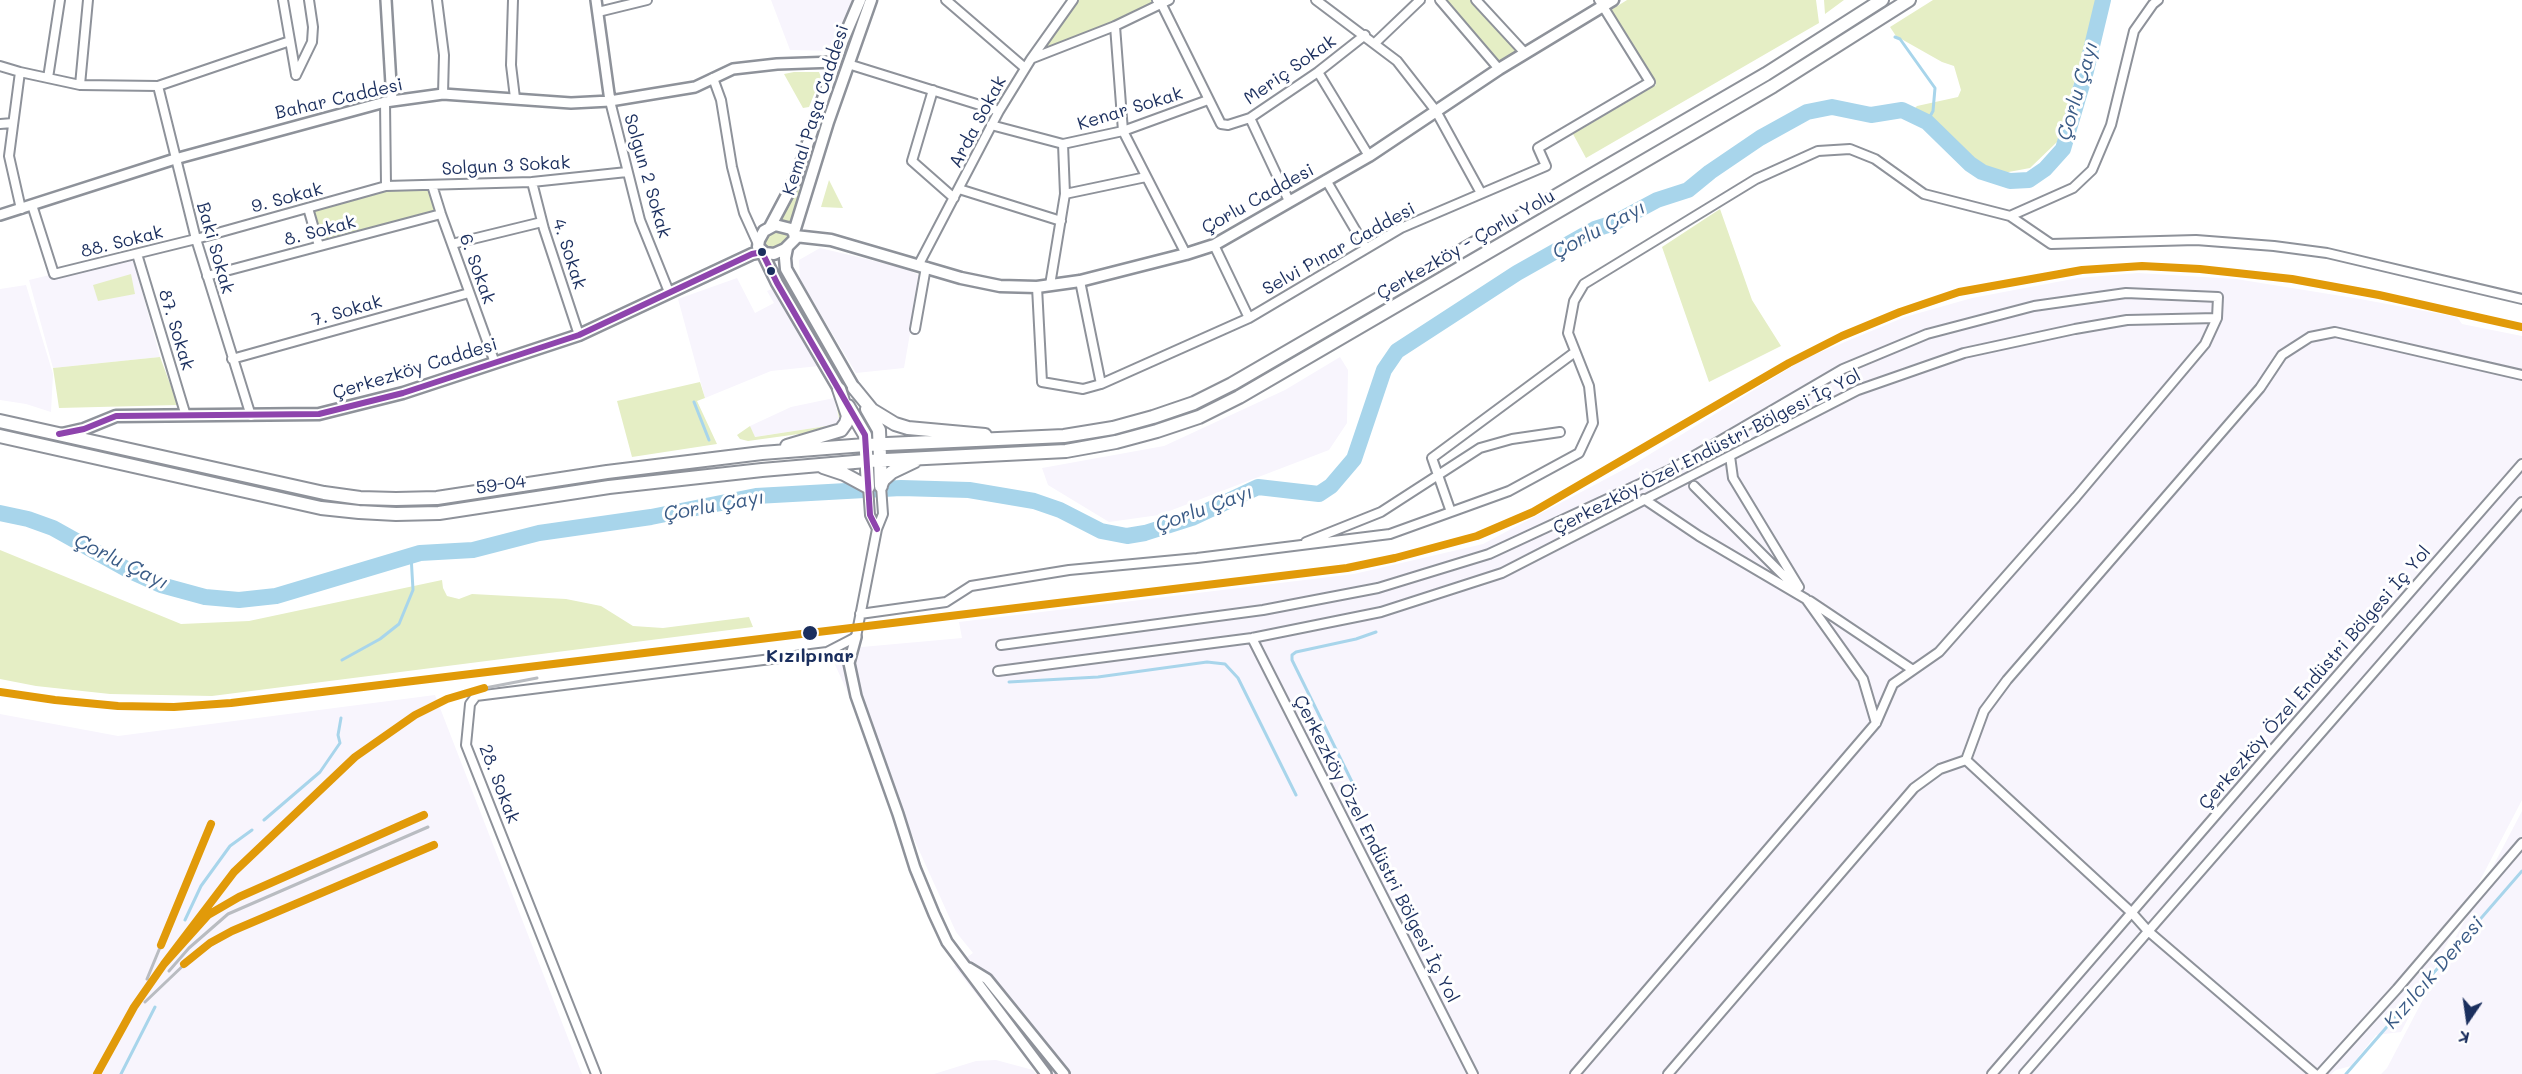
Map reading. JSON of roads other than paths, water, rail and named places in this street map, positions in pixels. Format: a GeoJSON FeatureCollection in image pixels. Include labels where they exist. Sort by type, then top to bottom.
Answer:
{"type":"FeatureCollection","features":[{"type":"Feature","properties":{"kind":"main road","name":"Kemal Paşa Caddesi"},"geometry":{"type":"LineString","coordinates":[[757,249],[762,233],[770,227],[796,178],[835,62],[860,0]]}},
{"type":"Feature","properties":{"kind":"main road","name":"Kemal Paşa Caddesi"},"geometry":{"type":"LineString","coordinates":[[795,239],[848,64],[871,0]]}},
{"type":"Feature","properties":{"kind":"main road","name":"59-04"},"geometry":{"type":"LineString","coordinates":[[0,421],[324,493],[396,499],[437,498],[607,472],[762,453],[880,444],[1064,436],[1113,428],[1194,403],[1232,384],[1766,74],[1882,0]]}},
{"type":"Feature","properties":{"kind":"main road","name":"Çerkezköy - Çorlu Yolu"},"geometry":{"type":"LineString","coordinates":[[1014,454],[1066,451],[1126,439],[1199,417],[1239,397],[1773,86],[1909,0]]}},
{"type":"Feature","properties":{"kind":"main road","name":"Çorlu Caddesi"},"geometry":{"type":"LineString","coordinates":[[795,239],[831,240],[961,278],[1000,286],[1037,287],[1080,281],[1186,254],[1214,245],[1369,156],[1524,52],[1605,2]]}},
{"type":"Feature","properties":{"kind":"main road"},"geometry":{"type":"LineString","coordinates":[[770,227],[784,226],[795,239]]}},
{"type":"Feature","properties":{"kind":"main road"},"geometry":{"type":"LineString","coordinates":[[757,249],[774,254],[795,239]]}},
{"type":"Feature","properties":{"kind":"main road"},"geometry":{"type":"LineString","coordinates":[[795,239],[785,258],[786,269],[879,429],[881,486]]}},
{"type":"Feature","properties":{"kind":"main road"},"geometry":{"type":"LineString","coordinates":[[757,249],[865,435],[868,487]]}},
{"type":"Feature","properties":{"kind":"main road","name":"Çerkezköy Caddesi"},"geometry":{"type":"LineString","coordinates":[[58,434],[84,429],[116,417],[320,414],[403,393],[579,335],[757,249]]}},
{"type":"Feature","properties":{"kind":"main road"},"geometry":{"type":"LineString","coordinates":[[854,388],[872,410],[883,419],[895,424],[908,428],[964,431],[1013,439]]}},
{"type":"Feature","properties":{"kind":"main road"},"geometry":{"type":"LineString","coordinates":[[762,453],[841,430],[848,416],[839,389]]}},
{"type":"Feature","properties":{"kind":"main road","name":"59-04"},"geometry":{"type":"LineString","coordinates":[[0,436],[263,496],[368,513],[438,513],[609,487],[817,465],[1014,454]]}},
{"type":"Feature","properties":{"kind":"main road"},"geometry":{"type":"LineString","coordinates":[[881,486],[883,480],[892,472],[922,458]]}},
{"type":"Feature","properties":{"kind":"main road"},"geometry":{"type":"LineString","coordinates":[[817,465],[844,474],[868,487]]}},
{"type":"Feature","properties":{"kind":"street"},"geometry":{"type":"LineString","coordinates":[[48,78],[60,0]]}},
{"type":"Feature","properties":{"kind":"street"},"geometry":{"type":"LineString","coordinates":[[80,85],[88,0]]}},
{"type":"Feature","properties":{"kind":"street"},"geometry":{"type":"LineString","coordinates":[[283,0],[296,75],[312,42],[313,27],[309,0]]}},
{"type":"Feature","properties":{"kind":"street"},"geometry":{"type":"LineString","coordinates":[[386,0],[388,101],[386,186]]}},
{"type":"Feature","properties":{"kind":"street"},"geometry":{"type":"LineString","coordinates":[[437,0],[444,55],[443,94]]}},
{"type":"Feature","properties":{"kind":"street"},"geometry":{"type":"LineString","coordinates":[[513,0],[511,65],[514,98]]}},
{"type":"Feature","properties":{"kind":"street"},"geometry":{"type":"LineString","coordinates":[[596,0],[610,101]]}},
{"type":"Feature","properties":{"kind":"street"},"geometry":{"type":"LineString","coordinates":[[598,12],[647,0]]}},
{"type":"Feature","properties":{"kind":"street"},"geometry":{"type":"LineString","coordinates":[[946,0],[1025,68]]}},
{"type":"Feature","properties":{"kind":"street"},"geometry":{"type":"LineString","coordinates":[[1316,0],[1397,61],[1436,111],[1481,193]]}},
{"type":"Feature","properties":{"kind":"street"},"geometry":{"type":"LineString","coordinates":[[1440,0],[1499,69]]}},
{"type":"Feature","properties":{"kind":"street"},"geometry":{"type":"LineString","coordinates":[[1476,0],[1524,52]]}},
{"type":"Feature","properties":{"kind":"street"},"geometry":{"type":"LineString","coordinates":[[2010,216],[2073,188],[2092,170],[2110,125],[2134,31],[2158,0]]}},
{"type":"Feature","properties":{"kind":"street"},"geometry":{"type":"LineString","coordinates":[[1031,59],[1115,26],[1162,1]]}},
{"type":"Feature","properties":{"kind":"street","name":"Meriç Sokak"},"geometry":{"type":"LineString","coordinates":[[1162,1],[1221,124],[1228,125],[1250,118],[1318,72],[1365,35]]}},
{"type":"Feature","properties":{"kind":"street"},"geometry":{"type":"LineString","coordinates":[[1375,43],[1418,1]]}},
{"type":"Feature","properties":{"kind":"street","name":"Arda Sokak"},"geometry":{"type":"LineString","coordinates":[[915,329],[923,266],[954,198],[999,111],[1069,2]]}},
{"type":"Feature","properties":{"kind":"street","name":"Selvi Pınar Caddesi"},"geometry":{"type":"LineString","coordinates":[[1037,287],[1042,382],[1083,389],[1101,384],[1250,318],[1401,228],[1546,166],[1538,148],[1650,82],[1605,2]]}},
{"type":"Feature","properties":{"kind":"street"},"geometry":{"type":"LineString","coordinates":[[1115,26],[1123,130],[1186,254]]}},
{"type":"Feature","properties":{"kind":"street"},"geometry":{"type":"LineString","coordinates":[[0,66],[80,85],[158,86],[290,41]]}},
{"type":"Feature","properties":{"kind":"street","name":"Bahar Caddesi"},"geometry":{"type":"LineString","coordinates":[[0,215],[175,159],[388,101],[443,94],[571,103],[610,101],[695,87],[733,69],[777,64],[835,62]]}},
{"type":"Feature","properties":{"kind":"street"},"geometry":{"type":"LineString","coordinates":[[848,64],[999,111]]}},
{"type":"Feature","properties":{"kind":"street"},"geometry":{"type":"LineString","coordinates":[[20,72],[9,156],[21,209]]}},
{"type":"Feature","properties":{"kind":"street"},"geometry":{"type":"LineString","coordinates":[[1318,72],[1369,156]]}},
{"type":"Feature","properties":{"kind":"street"},"geometry":{"type":"LineString","coordinates":[[713,78],[721,100],[732,166],[744,213],[757,249]]}},
{"type":"Feature","properties":{"kind":"street","name":"Baki Sokak"},"geometry":{"type":"LineString","coordinates":[[158,86],[196,239],[250,416]]}},
{"type":"Feature","properties":{"kind":"street"},"geometry":{"type":"LineString","coordinates":[[933,90],[912,161],[954,198]]}},
{"type":"Feature","properties":{"kind":"street","name":"Kenar Sokak"},"geometry":{"type":"LineString","coordinates":[[992,125],[1062,144],[1123,130],[1208,100]]}},
{"type":"Feature","properties":{"kind":"street","name":"Solgun 2 Sokak"},"geometry":{"type":"LineString","coordinates":[[610,101],[640,220],[669,292]]}},
{"type":"Feature","properties":{"kind":"street"},"geometry":{"type":"LineString","coordinates":[[1250,118],[1289,201]]}},
{"type":"Feature","properties":{"kind":"street"},"geometry":{"type":"LineString","coordinates":[[0,124],[13,123]]}},
{"type":"Feature","properties":{"kind":"street"},"geometry":{"type":"LineString","coordinates":[[1050,285],[1065,194],[1062,144]]}},
{"type":"Feature","properties":{"kind":"street"},"geometry":{"type":"LineString","coordinates":[[0,145],[10,145]]}},
{"type":"Feature","properties":{"kind":"street"},"geometry":{"type":"LineString","coordinates":[[861,614],[946,602],[970,586],[1069,570],[1197,558],[1390,534],[1509,491],[1579,453],[1593,423],[1588,386],[1568,333],[1574,301],[1584,284],[1756,179],[1818,151],[1850,149],[1875,159],[1924,194],[2010,216],[2051,244],[2196,240],[2274,246],[2327,253],[2522,299]]}},
{"type":"Feature","properties":{"kind":"street","name":"Solgun 3 Sokak"},"geometry":{"type":"LineString","coordinates":[[386,186],[532,182],[627,172]]}},
{"type":"Feature","properties":{"kind":"street"},"geometry":{"type":"LineString","coordinates":[[1065,194],[1146,177]]}},
{"type":"Feature","properties":{"kind":"street"},"geometry":{"type":"LineString","coordinates":[[1326,180],[1366,248]]}},
{"type":"Feature","properties":{"kind":"street","name":"4. Sokak"},"geometry":{"type":"LineString","coordinates":[[532,182],[542,222],[579,335]]}},
{"type":"Feature","properties":{"kind":"street","name":"6. Sokak"},"geometry":{"type":"LineString","coordinates":[[432,185],[495,363]]}},
{"type":"Feature","properties":{"kind":"street","name":"9. Sokak"},"geometry":{"type":"LineString","coordinates":[[196,239],[386,186]]}},
{"type":"Feature","properties":{"kind":"street"},"geometry":{"type":"LineString","coordinates":[[960,189],[1061,221]]}},
{"type":"Feature","properties":{"kind":"street","name":"88. Sokak"},"geometry":{"type":"LineString","coordinates":[[32,205],[54,274],[196,239]]}},
{"type":"Feature","properties":{"kind":"street"},"geometry":{"type":"LineString","coordinates":[[308,208],[319,246]]}},
{"type":"Feature","properties":{"kind":"street"},"geometry":{"type":"LineString","coordinates":[[744,213],[754,224],[770,227]]}},
{"type":"Feature","properties":{"kind":"street","name":"8. Sokak"},"geometry":{"type":"LineString","coordinates":[[207,276],[441,214]]}},
{"type":"Feature","properties":{"kind":"street"},"geometry":{"type":"LineString","coordinates":[[452,244],[542,222]]}},
{"type":"Feature","properties":{"kind":"street"},"geometry":{"type":"LineString","coordinates":[[1214,245],[1250,318]]}},
{"type":"Feature","properties":{"kind":"street","name":"87. Sokak"},"geometry":{"type":"LineString","coordinates":[[137,254],[186,416]]}},
{"type":"Feature","properties":{"kind":"street"},"geometry":{"type":"LineString","coordinates":[[1080,281],[1101,384]]}},
{"type":"Feature","properties":{"kind":"street","name":"7. Sokak"},"geometry":{"type":"LineString","coordinates":[[232,359],[469,293]]}},
{"type":"Feature","properties":{"kind":"street","name":"Çerkezköy Özel Endüstri Bölgesi İç Yol"},"geometry":{"type":"LineString","coordinates":[[998,670],[1252,638],[1381,612],[1502,573],[1858,390],[1964,353],[2127,320],[2217,318],[2218,297],[2126,293],[2034,306],[1928,334],[1843,369],[1670,470],[1489,554],[1378,588],[1263,610],[1001,645]]}},
{"type":"Feature","properties":{"kind":"street"},"geometry":{"type":"LineString","coordinates":[[1575,1074],[1876,723],[1893,684],[1939,652],[2068,506],[2205,344],[2217,318]]}},
{"type":"Feature","properties":{"kind":"street"},"geometry":{"type":"LineString","coordinates":[[1966,760],[1984,711],[2007,680],[2260,388],[2282,355],[2310,337],[2335,332],[2522,375]]}},
{"type":"Feature","properties":{"kind":"street"},"geometry":{"type":"LineString","coordinates":[[1451,512],[1432,459],[1575,352]]}},
{"type":"Feature","properties":{"kind":"street"},"geometry":{"type":"LineString","coordinates":[[1297,546],[1381,512],[1480,448],[1512,439],[1560,432]]}},
{"type":"Feature","properties":{"kind":"street"},"geometry":{"type":"LineString","coordinates":[[1730,456],[1733,478],[1806,598],[1863,679],[1876,723]]}},
{"type":"Feature","properties":{"kind":"street","name":"Çerkezköy Özel Endüstri Bölgesi İç Yol"},"geometry":{"type":"LineString","coordinates":[[1992,1074],[2266,756],[2522,465]]}},
{"type":"Feature","properties":{"kind":"street"},"geometry":{"type":"LineString","coordinates":[[881,486],[883,514],[877,529],[849,663],[855,696],[919,878],[946,942],[1046,1074]]}},
{"type":"Feature","properties":{"kind":"street"},"geometry":{"type":"LineString","coordinates":[[1694,486],[1806,598]]}},
{"type":"Feature","properties":{"kind":"street"},"geometry":{"type":"LineString","coordinates":[[868,487],[870,515],[877,529]]}},
{"type":"Feature","properties":{"kind":"street"},"geometry":{"type":"LineString","coordinates":[[1644,500],[1699,536],[1806,598],[1913,670]]}},
{"type":"Feature","properties":{"kind":"street"},"geometry":{"type":"LineString","coordinates":[[2024,1074],[2522,502]]}},
{"type":"Feature","properties":{"kind":"street","name":"28. Sokak"},"geometry":{"type":"LineString","coordinates":[[596,1074],[466,744],[470,704],[476,696],[826,652],[856,637]]}},
{"type":"Feature","properties":{"kind":"street","name":"Çerkezköy Özel Endüstri Bölgesi İç Yol"},"geometry":{"type":"LineString","coordinates":[[1252,638],[1473,1074]]}},
{"type":"Feature","properties":{"kind":"street"},"geometry":{"type":"LineString","coordinates":[[1966,760],[2132,913],[2148,931],[2315,1074]]}},
{"type":"Feature","properties":{"kind":"street"},"geometry":{"type":"LineString","coordinates":[[1668,1074],[1914,788],[1940,769],[1966,760]]}},
{"type":"Feature","properties":{"kind":"street"},"geometry":{"type":"LineString","coordinates":[[2320,1074],[2397,989],[2522,843]]}},
{"type":"Feature","properties":{"kind":"street"},"geometry":{"type":"LineString","coordinates":[[964,965],[987,980],[1064,1074]]}},
{"type":"Feature","properties":{"kind":"waterway","name":"Çorlu Çayı"},"geometry":{"type":"LineString","coordinates":[[0,513],[28,519],[53,528],[130,571],[161,585],[205,597],[239,600],[276,596],[420,553],[473,550],[539,533],[651,517],[756,496],[901,488],[969,490],[1034,501],[1060,510],[1101,531],[1127,536],[1145,533],[1192,518],[1258,487],[1319,494],[1331,486],[1354,459],[1384,370],[1397,351],[1517,273],[1595,229],[1614,223],[1657,200],[1688,190],[1760,138],[1807,112],[1832,107],[1871,115],[1902,110],[1927,122],[1970,164],[1982,172],[2010,181],[2029,180],[2045,169],[2063,149],[2086,71],[2103,0]]}},
{"type":"Feature","properties":{"kind":"waterway"},"geometry":{"type":"LineString","coordinates":[[1895,37],[1900,39],[1935,88],[1933,111],[1927,122]]}},
{"type":"Feature","properties":{"kind":"waterway"},"geometry":{"type":"LineString","coordinates":[[694,402],[709,440]]}},
{"type":"Feature","properties":{"kind":"waterway"},"geometry":{"type":"LineString","coordinates":[[342,660],[380,639],[399,624],[413,590],[411,555]]}},
{"type":"Feature","properties":{"kind":"waterway"},"geometry":{"type":"LineString","coordinates":[[1354,786],[1292,660],[1292,655],[1296,652],[1356,639],[1376,632]]}},
{"type":"Feature","properties":{"kind":"waterway"},"geometry":{"type":"LineString","coordinates":[[1009,682],[1098,677],[1207,662],[1225,664],[1238,678],[1296,795]]}},
{"type":"Feature","properties":{"kind":"waterway"},"geometry":{"type":"LineString","coordinates":[[264,820],[320,772],[340,743],[338,735],[341,718]]}},
{"type":"Feature","properties":{"kind":"waterway"},"geometry":{"type":"LineString","coordinates":[[185,920],[201,886],[230,846],[252,830]]}},
{"type":"Feature","properties":{"kind":"waterway","name":"Kızılcık Deresi"},"geometry":{"type":"LineString","coordinates":[[2346,1074],[2522,871]]}},
{"type":"Feature","properties":{"kind":"waterway"},"geometry":{"type":"LineString","coordinates":[[121,1074],[155,1007]]}},
{"type":"Feature","properties":{"kind":"railway"},"geometry":{"type":"LineString","coordinates":[[164,964],[234,872],[355,757],[386,733],[447,699],[485,688],[537,678]]}},
{"type":"Feature","properties":{"kind":"railway"},"geometry":{"type":"LineString","coordinates":[[205,918],[220,906],[239,897],[424,815]]}},
{"type":"Feature","properties":{"kind":"railway"},"geometry":{"type":"LineString","coordinates":[[147,979],[211,824]]}},
{"type":"Feature","properties":{"kind":"railway"},"geometry":{"type":"LineString","coordinates":[[169,971],[189,948],[228,914],[428,827]]}},
{"type":"Feature","properties":{"kind":"railway"},"geometry":{"type":"LineString","coordinates":[[145,1002],[189,960],[232,931],[434,845]]}},
{"type":"Feature","properties":{"kind":"railway"},"geometry":{"type":"LineString","coordinates":[[97,1074],[134,1007],[169,959]]}},
{"type":"Feature","properties":{"kind":"place","name":"Kızılpınar"},"geometry":{"type":"Point","coordinates":[810,633]}}]}
